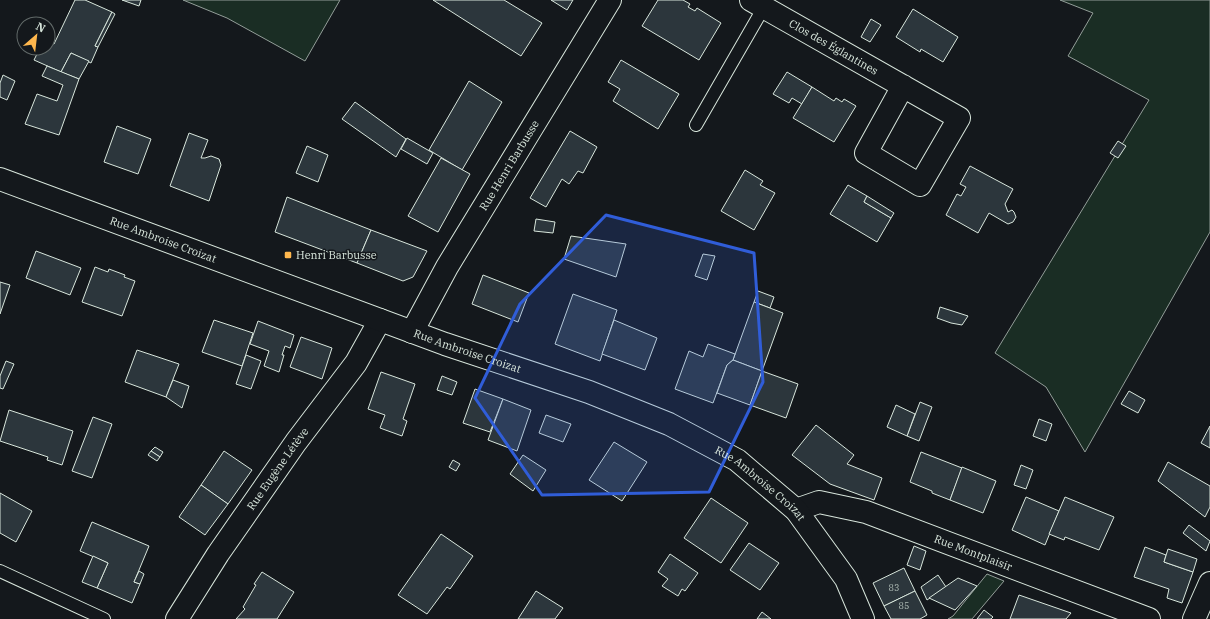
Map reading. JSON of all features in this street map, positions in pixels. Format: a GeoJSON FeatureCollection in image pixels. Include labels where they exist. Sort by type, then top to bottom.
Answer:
{"type":"FeatureCollection","features":[{"type":"Feature","properties":{"kind":"street","name":"Rue Henri Barbusse"},"geometry":{"type":"LineString","coordinates":[[412,332],[447,267],[610,0]]}},
{"type":"Feature","properties":{"kind":"street","name":"Clos des Églantines"},"geometry":{"type":"LineString","coordinates":[[758,4],[903,86],[959,118],[920,185],[866,153],[903,86]]}},
{"type":"Feature","properties":{"kind":"street","name":"Rue Ambroise Croizat"},"geometry":{"type":"LineString","coordinates":[[0,179],[412,332],[589,392],[669,424],[736,460],[796,510],[846,579],[863,619]]}},
{"type":"Feature","properties":{"kind":"street","name":"Rue Eugène Létève"},"geometry":{"type":"LineString","coordinates":[[177,619],[218,554],[291,449],[356,363],[380,320]]}},
{"type":"Feature","properties":{"kind":"street","name":"Rue Montplaisir"},"geometry":{"type":"LineString","coordinates":[[796,510],[819,502],[866,512],[1149,619]]}},
{"type":"Feature","properties":{"kind":"street"},"geometry":{"type":"LineString","coordinates":[[1194,619],[1210,583]]}},
{"type":"Feature","properties":{"kind":"lane","name":"Clos des Églantines"},"geometry":{"type":"LineString","coordinates":[[696,125],[758,4]]}},
{"type":"Feature","properties":{"kind":"lane"},"geometry":{"type":"LineString","coordinates":[[0,571],[104,619]]}},
{"type":"Feature","properties":{"kind":"highlighted area"},"geometry":{"type":"Polygon","coordinates":[[[606,215],[754,253],[763,382],[709,492],[542,495],[475,398],[520,304],[606,215]]]}},
{"type":"Feature","properties":{"kind":"green space"},"geometry":{"type":"Polygon","coordinates":[[[183,0],[340,0],[305,61],[227,18],[183,0]]]}},
{"type":"Feature","properties":{"kind":"green space"},"geometry":{"type":"Polygon","coordinates":[[[1060,0],[1210,0],[1210,232],[1085,452],[1046,387],[995,353],[1149,100],[1068,56],[1093,13],[1060,0]]]}},
{"type":"Feature","properties":{"kind":"green space"},"geometry":{"type":"Polygon","coordinates":[[[987,574],[1004,581],[972,619],[948,619],[953,616],[987,574]]]}},
{"type":"Feature","properties":{"kind":"building"},"geometry":{"type":"Polygon","coordinates":[[[75,0],[85,0],[112,12],[95,46],[98,47],[91,63],[71,53],[61,72],[34,60],[36,56],[56,56],[56,40],[75,0]]]}},
{"type":"Feature","properties":{"kind":"building"},"geometry":{"type":"Polygon","coordinates":[[[122,0],[141,0],[139,6],[122,0]]]}},
{"type":"Feature","properties":{"kind":"building"},"geometry":{"type":"Polygon","coordinates":[[[433,0],[504,0],[542,23],[521,56],[433,0]]]}},
{"type":"Feature","properties":{"kind":"building"},"geometry":{"type":"Polygon","coordinates":[[[551,0],[573,0],[567,10],[551,0]]]}},
{"type":"Feature","properties":{"kind":"building"},"geometry":{"type":"Polygon","coordinates":[[[658,0],[683,0],[690,4],[688,7],[695,11],[697,8],[721,23],[699,60],[642,26],[658,0]]]}},
{"type":"Feature","properties":{"kind":"building"},"geometry":{"type":"Polygon","coordinates":[[[913,9],[958,37],[943,62],[921,49],[920,52],[896,37],[913,9]]]}},
{"type":"Feature","properties":{"kind":"building"},"geometry":{"type":"Polygon","coordinates":[[[112,12],[115,14],[98,47],[95,46],[112,12]]]}},
{"type":"Feature","properties":{"kind":"building"},"geometry":{"type":"Polygon","coordinates":[[[871,19],[881,25],[870,42],[861,37],[871,19]]]}},
{"type":"Feature","properties":{"kind":"building"},"geometry":{"type":"Polygon","coordinates":[[[71,53],[89,61],[79,79],[61,72],[71,53]]]}},
{"type":"Feature","properties":{"kind":"building"},"geometry":{"type":"Polygon","coordinates":[[[621,60],[679,94],[658,129],[613,101],[620,89],[608,82],[621,60]]]}},
{"type":"Feature","properties":{"kind":"building"},"geometry":{"type":"Polygon","coordinates":[[[47,66],[79,79],[59,135],[25,124],[37,94],[57,101],[63,85],[42,76],[47,66]]]}},
{"type":"Feature","properties":{"kind":"building"},"geometry":{"type":"Polygon","coordinates":[[[787,72],[812,87],[802,104],[792,98],[789,103],[773,94],[787,72]]]}},
{"type":"Feature","properties":{"kind":"building"},"geometry":{"type":"Polygon","coordinates":[[[3,75],[15,81],[7,100],[0,97],[0,83],[3,75]]]}},
{"type":"Feature","properties":{"kind":"building"},"geometry":{"type":"Polygon","coordinates":[[[469,81],[502,102],[462,170],[429,150],[469,81]]]}},
{"type":"Feature","properties":{"kind":"building"},"geometry":{"type":"Polygon","coordinates":[[[812,87],[834,101],[836,98],[842,102],[844,99],[856,106],[834,142],[793,118],[812,87]]]}},
{"type":"Feature","properties":{"kind":"building"},"geometry":{"type":"Polygon","coordinates":[[[355,102],[406,139],[396,157],[342,119],[355,102]]]}},
{"type":"Feature","properties":{"kind":"building"},"geometry":{"type":"Polygon","coordinates":[[[117,126],[151,139],[138,174],[104,162],[117,126]]]}},
{"type":"Feature","properties":{"kind":"building"},"geometry":{"type":"Polygon","coordinates":[[[570,131],[597,147],[583,173],[578,171],[569,184],[562,179],[546,207],[530,198],[570,131]]]}},
{"type":"Feature","properties":{"kind":"building"},"geometry":{"type":"Polygon","coordinates":[[[189,133],[208,140],[201,158],[211,156],[219,159],[221,165],[209,201],[170,186],[189,133]]]}},
{"type":"Feature","properties":{"kind":"building"},"geometry":{"type":"Polygon","coordinates":[[[407,138],[433,153],[427,164],[401,149],[407,138]]]}},
{"type":"Feature","properties":{"kind":"building"},"geometry":{"type":"Polygon","coordinates":[[[1118,141],[1126,146],[1118,158],[1110,153],[1118,141]]]}},
{"type":"Feature","properties":{"kind":"building"},"geometry":{"type":"Polygon","coordinates":[[[307,146],[328,155],[318,182],[296,173],[307,146]]]}},
{"type":"Feature","properties":{"kind":"building"},"geometry":{"type":"Polygon","coordinates":[[[441,158],[470,174],[438,232],[408,216],[441,158]]]}},
{"type":"Feature","properties":{"kind":"building"},"geometry":{"type":"Polygon","coordinates":[[[970,166],[1013,189],[1005,204],[1008,212],[1012,210],[1014,212],[1016,217],[1013,222],[1008,224],[989,213],[978,233],[946,215],[957,194],[961,196],[966,187],[960,184],[970,166]]]}},
{"type":"Feature","properties":{"kind":"building"},"geometry":{"type":"Polygon","coordinates":[[[745,170],[763,181],[760,185],[775,193],[754,230],[721,211],[745,170]]]}},
{"type":"Feature","properties":{"kind":"building"},"geometry":{"type":"Polygon","coordinates":[[[848,185],[867,196],[864,202],[891,218],[877,242],[830,214],[848,185]]]}},
{"type":"Feature","properties":{"kind":"building"},"geometry":{"type":"Polygon","coordinates":[[[867,196],[894,213],[891,218],[864,202],[867,196]]]}},
{"type":"Feature","properties":{"kind":"building"},"geometry":{"type":"Polygon","coordinates":[[[287,197],[371,230],[357,263],[275,232],[287,197]]]}},
{"type":"Feature","properties":{"kind":"building"},"geometry":{"type":"Polygon","coordinates":[[[536,219],[555,222],[553,233],[534,231],[536,219]]]}},
{"type":"Feature","properties":{"kind":"building"},"geometry":{"type":"Polygon","coordinates":[[[371,230],[427,251],[413,277],[403,281],[357,263],[371,230]]]}},
{"type":"Feature","properties":{"kind":"building"},"geometry":{"type":"Polygon","coordinates":[[[571,236],[626,244],[616,277],[564,259],[571,236]]]}},
{"type":"Feature","properties":{"kind":"building"},"geometry":{"type":"Polygon","coordinates":[[[36,251],[81,268],[70,295],[26,278],[36,251]]]}},
{"type":"Feature","properties":{"kind":"building"},"geometry":{"type":"Polygon","coordinates":[[[703,254],[715,256],[707,280],[695,276],[703,254]]]}},
{"type":"Feature","properties":{"kind":"building"},"geometry":{"type":"Polygon","coordinates":[[[95,267],[108,272],[109,269],[125,275],[124,277],[135,281],[122,316],[82,302],[95,267]]]}},
{"type":"Feature","properties":{"kind":"building"},"geometry":{"type":"Polygon","coordinates":[[[483,275],[529,293],[518,322],[472,304],[483,275]]]}},
{"type":"Feature","properties":{"kind":"building"},"geometry":{"type":"Polygon","coordinates":[[[0,282],[10,285],[0,314],[0,282]]]}},
{"type":"Feature","properties":{"kind":"building"},"geometry":{"type":"Polygon","coordinates":[[[758,291],[774,297],[770,308],[754,302],[758,291]]]}},
{"type":"Feature","properties":{"kind":"building"},"geometry":{"type":"Polygon","coordinates":[[[573,294],[617,310],[600,361],[555,344],[573,294]]]}},
{"type":"Feature","properties":{"kind":"building"},"geometry":{"type":"Polygon","coordinates":[[[754,302],[783,313],[762,371],[733,360],[754,302]]]}},
{"type":"Feature","properties":{"kind":"building"},"geometry":{"type":"Polygon","coordinates":[[[940,307],[968,316],[962,325],[951,323],[937,318],[940,307]]]}},
{"type":"Feature","properties":{"kind":"building"},"geometry":{"type":"Polygon","coordinates":[[[214,320],[253,333],[242,366],[202,352],[214,320]]]}},
{"type":"Feature","properties":{"kind":"building"},"geometry":{"type":"Polygon","coordinates":[[[614,320],[657,338],[645,370],[602,354],[614,320]]]}},
{"type":"Feature","properties":{"kind":"building"},"geometry":{"type":"Polygon","coordinates":[[[258,321],[294,335],[290,348],[285,346],[279,372],[264,366],[269,351],[250,344],[258,321]]]}},
{"type":"Feature","properties":{"kind":"building"},"geometry":{"type":"Polygon","coordinates":[[[301,337],[332,348],[322,379],[290,367],[301,337]]]}},
{"type":"Feature","properties":{"kind":"building"},"geometry":{"type":"Polygon","coordinates":[[[708,344],[735,354],[733,360],[727,365],[713,403],[675,389],[689,351],[703,357],[708,344]]]}},
{"type":"Feature","properties":{"kind":"building"},"geometry":{"type":"Polygon","coordinates":[[[137,350],[179,364],[166,397],[125,382],[137,350]]]}},
{"type":"Feature","properties":{"kind":"building"},"geometry":{"type":"Polygon","coordinates":[[[246,355],[261,361],[251,389],[236,384],[246,355]]]}},
{"type":"Feature","properties":{"kind":"building"},"geometry":{"type":"Polygon","coordinates":[[[733,360],[762,371],[750,405],[717,393],[727,365],[733,360]]]}},
{"type":"Feature","properties":{"kind":"building"},"geometry":{"type":"Polygon","coordinates":[[[6,361],[14,364],[3,389],[0,388],[0,376],[6,361]]]}},
{"type":"Feature","properties":{"kind":"building"},"geometry":{"type":"Polygon","coordinates":[[[762,371],[798,384],[786,418],[750,405],[762,371]]]}},
{"type":"Feature","properties":{"kind":"building"},"geometry":{"type":"Polygon","coordinates":[[[381,372],[415,384],[403,419],[407,421],[402,436],[380,428],[385,415],[368,409],[381,372]]]}},
{"type":"Feature","properties":{"kind":"building"},"geometry":{"type":"Polygon","coordinates":[[[442,376],[457,382],[452,395],[437,390],[442,376]]]}},
{"type":"Feature","properties":{"kind":"building"},"geometry":{"type":"Polygon","coordinates":[[[173,380],[189,386],[182,408],[166,397],[173,380]]]}},
{"type":"Feature","properties":{"kind":"building"},"geometry":{"type":"Polygon","coordinates":[[[475,389],[503,399],[490,432],[463,423],[475,389]]]}},
{"type":"Feature","properties":{"kind":"building"},"geometry":{"type":"Polygon","coordinates":[[[1129,391],[1145,400],[1138,413],[1121,404],[1129,391]]]}},
{"type":"Feature","properties":{"kind":"building"},"geometry":{"type":"Polygon","coordinates":[[[503,399],[531,410],[517,451],[488,440],[503,399]]]}},
{"type":"Feature","properties":{"kind":"building"},"geometry":{"type":"Polygon","coordinates":[[[920,402],[932,407],[919,441],[907,436],[920,402]]]}},
{"type":"Feature","properties":{"kind":"building"},"geometry":{"type":"Polygon","coordinates":[[[896,405],[915,414],[907,436],[887,427],[896,405]]]}},
{"type":"Feature","properties":{"kind":"building"},"geometry":{"type":"Polygon","coordinates":[[[9,410],[73,431],[62,465],[47,460],[48,457],[0,441],[9,410]]]}},
{"type":"Feature","properties":{"kind":"building"},"geometry":{"type":"Polygon","coordinates":[[[546,415],[571,424],[563,442],[539,433],[546,415]]]}},
{"type":"Feature","properties":{"kind":"building"},"geometry":{"type":"Polygon","coordinates":[[[93,417],[112,424],[92,478],[72,471],[93,417]]]}},
{"type":"Feature","properties":{"kind":"building"},"geometry":{"type":"Polygon","coordinates":[[[1039,419],[1052,424],[1046,441],[1033,436],[1039,419]]]}},
{"type":"Feature","properties":{"kind":"building"},"geometry":{"type":"Polygon","coordinates":[[[816,425],[854,455],[847,464],[882,478],[874,500],[830,484],[792,455],[816,425]]]}},
{"type":"Feature","properties":{"kind":"building"},"geometry":{"type":"Polygon","coordinates":[[[1210,426],[1210,448],[1201,443],[1210,426]]]}},
{"type":"Feature","properties":{"kind":"building"},"geometry":{"type":"Polygon","coordinates":[[[614,442],[647,462],[622,501],[589,480],[614,442]]]}},
{"type":"Feature","properties":{"kind":"building"},"geometry":{"type":"Polygon","coordinates":[[[155,447],[163,452],[160,457],[151,451],[155,447]]]}},
{"type":"Feature","properties":{"kind":"building"},"geometry":{"type":"Polygon","coordinates":[[[151,451],[160,457],[157,461],[148,455],[151,451]]]}},
{"type":"Feature","properties":{"kind":"building"},"geometry":{"type":"Polygon","coordinates":[[[224,451],[252,470],[228,504],[201,485],[224,451]]]}},
{"type":"Feature","properties":{"kind":"building"},"geometry":{"type":"Polygon","coordinates":[[[921,452],[962,468],[950,500],[910,482],[921,452]]]}},
{"type":"Feature","properties":{"kind":"building"},"geometry":{"type":"Polygon","coordinates":[[[523,455],[546,470],[533,491],[510,474],[523,455]]]}},
{"type":"Feature","properties":{"kind":"building"},"geometry":{"type":"Polygon","coordinates":[[[453,460],[460,464],[456,471],[449,467],[453,460]]]}},
{"type":"Feature","properties":{"kind":"building"},"geometry":{"type":"Polygon","coordinates":[[[1168,462],[1210,486],[1210,507],[1205,517],[1158,481],[1168,462]]]}},
{"type":"Feature","properties":{"kind":"building"},"geometry":{"type":"Polygon","coordinates":[[[1021,465],[1033,470],[1026,489],[1014,485],[1021,465]]]}},
{"type":"Feature","properties":{"kind":"building"},"geometry":{"type":"Polygon","coordinates":[[[962,467],[996,481],[983,513],[950,500],[962,467]]]}},
{"type":"Feature","properties":{"kind":"building"},"geometry":{"type":"Polygon","coordinates":[[[201,485],[228,504],[205,535],[179,517],[201,485]]]}},
{"type":"Feature","properties":{"kind":"building"},"geometry":{"type":"Polygon","coordinates":[[[0,493],[32,511],[16,542],[0,533],[0,493]]]}},
{"type":"Feature","properties":{"kind":"building"},"geometry":{"type":"Polygon","coordinates":[[[1026,497],[1059,511],[1045,545],[1012,530],[1026,497]]]}},
{"type":"Feature","properties":{"kind":"building"},"geometry":{"type":"Polygon","coordinates":[[[1065,497],[1114,517],[1099,550],[1065,537],[1064,540],[1049,534],[1065,497]]]}},
{"type":"Feature","properties":{"kind":"building"},"geometry":{"type":"Polygon","coordinates":[[[711,498],[748,523],[721,563],[684,538],[711,498]]]}},
{"type":"Feature","properties":{"kind":"building"},"geometry":{"type":"Polygon","coordinates":[[[92,522],[149,546],[134,582],[140,584],[132,603],[97,588],[108,563],[80,551],[92,522]]]}},
{"type":"Feature","properties":{"kind":"building"},"geometry":{"type":"Polygon","coordinates":[[[1189,525],[1210,541],[1206,551],[1183,533],[1189,525]]]}},
{"type":"Feature","properties":{"kind":"building"},"geometry":{"type":"Polygon","coordinates":[[[441,534],[473,556],[450,589],[447,587],[427,614],[398,595],[441,534]]]}},
{"type":"Feature","properties":{"kind":"building"},"geometry":{"type":"Polygon","coordinates":[[[749,543],[779,563],[760,590],[730,570],[749,543]]]}},
{"type":"Feature","properties":{"kind":"building"},"geometry":{"type":"Polygon","coordinates":[[[914,546],[926,551],[920,570],[907,565],[914,546]]]}},
{"type":"Feature","properties":{"kind":"building"},"geometry":{"type":"Polygon","coordinates":[[[1145,547],[1166,555],[1164,562],[1193,572],[1182,603],[1167,598],[1169,589],[1134,577],[1145,547]]]}},
{"type":"Feature","properties":{"kind":"building"},"geometry":{"type":"Polygon","coordinates":[[[1168,549],[1197,559],[1193,572],[1164,562],[1168,549]]]}},
{"type":"Feature","properties":{"kind":"building"},"geometry":{"type":"Polygon","coordinates":[[[670,554],[698,573],[685,591],[682,589],[678,596],[662,586],[668,579],[658,572],[670,554]]]}},
{"type":"Feature","properties":{"kind":"building"},"geometry":{"type":"Polygon","coordinates":[[[93,556],[108,563],[97,588],[82,582],[93,556]]]}},
{"type":"Feature","properties":{"kind":"building"},"geometry":{"type":"Polygon","coordinates":[[[904,568],[915,591],[884,606],[873,583],[904,568]]]}},
{"type":"Feature","properties":{"kind":"building"},"geometry":{"type":"Polygon","coordinates":[[[139,571],[144,574],[140,584],[134,582],[139,571]]]}},
{"type":"Feature","properties":{"kind":"building"},"geometry":{"type":"Polygon","coordinates":[[[262,572],[294,592],[277,619],[236,619],[245,609],[243,607],[256,585],[254,584],[262,572]]]}},
{"type":"Feature","properties":{"kind":"building"},"geometry":{"type":"Polygon","coordinates":[[[938,575],[946,587],[927,600],[921,587],[938,575]]]}},
{"type":"Feature","properties":{"kind":"building"},"geometry":{"type":"Polygon","coordinates":[[[958,578],[977,586],[955,610],[929,598],[958,578]]]}},
{"type":"Feature","properties":{"kind":"building"},"geometry":{"type":"Polygon","coordinates":[[[536,591],[563,608],[555,619],[518,619],[536,591]]]}},
{"type":"Feature","properties":{"kind":"building"},"geometry":{"type":"Polygon","coordinates":[[[915,591],[927,615],[920,619],[891,619],[884,606],[915,591]]]}},
{"type":"Feature","properties":{"kind":"building"},"geometry":{"type":"Polygon","coordinates":[[[1019,595],[1071,613],[1066,619],[1010,619],[1019,595]]]}},
{"type":"Feature","properties":{"kind":"building"},"geometry":{"type":"Polygon","coordinates":[[[984,610],[993,617],[991,619],[977,619],[984,610]]]}},
{"type":"Feature","properties":{"kind":"building"},"geometry":{"type":"Polygon","coordinates":[[[762,612],[771,619],[757,619],[762,612]]]}},
{"type":"Feature","properties":{"kind":"place","name":"Henri Barbusse"},"geometry":{"type":"Point","coordinates":[288,255]}}]}
